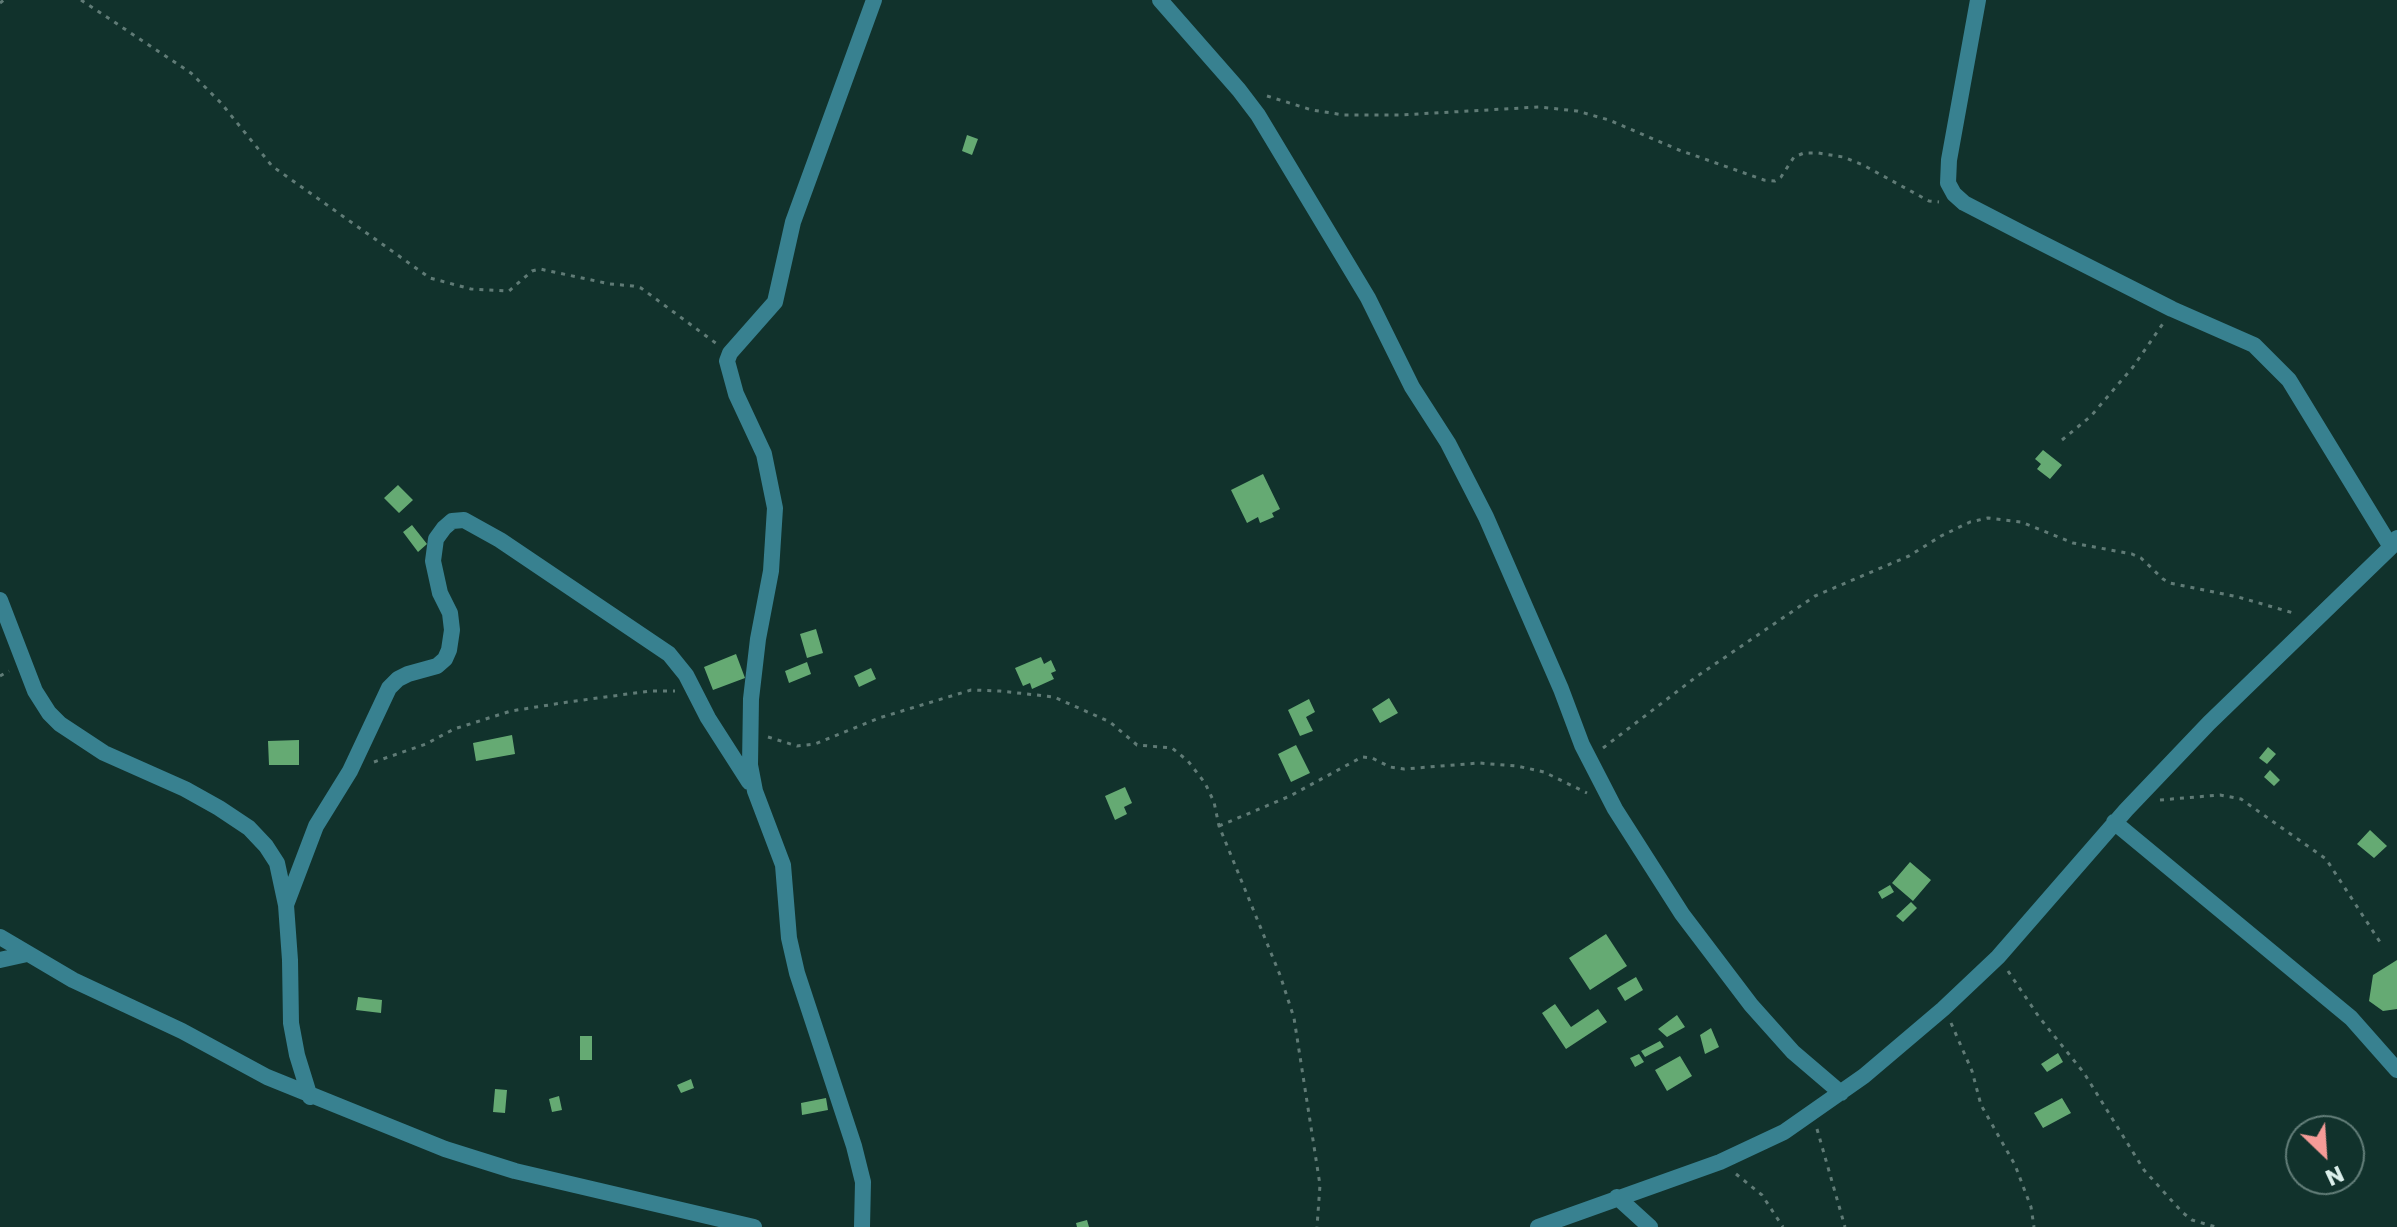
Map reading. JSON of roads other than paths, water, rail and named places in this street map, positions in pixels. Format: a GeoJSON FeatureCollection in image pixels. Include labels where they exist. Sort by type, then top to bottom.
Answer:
{"type":"FeatureCollection","features":[{"type":"Feature","properties":{"kind":"street"},"geometry":{"type":"LineString","coordinates":[[862,1227],[863,1182],[834,1081],[797,973],[789,938],[783,865],[755,791],[750,765],[758,639],[771,571],[775,508],[764,454],[736,394],[727,361],[730,353],[775,302],[793,222],[874,0]]}},
{"type":"Feature","properties":{"kind":"street"},"geometry":{"type":"LineString","coordinates":[[1160,0],[1239,90],[1325,223],[1368,298],[1412,387],[1466,476],[1538,636],[1588,759],[1615,809],[1705,946],[1751,1005],[1793,1052],[1841,1093]]}},
{"type":"Feature","properties":{"kind":"street"},"geometry":{"type":"LineString","coordinates":[[1538,1227],[1720,1162],[1784,1132],[1841,1093],[1943,1009],[1998,957],[2120,816],[2209,723],[2394,542],[2289,380],[2254,345],[2172,309],[1964,203],[1954,194],[1948,183],[1949,160],[1978,0]]}},
{"type":"Feature","properties":{"kind":"street"},"geometry":{"type":"LineString","coordinates":[[286,905],[316,826],[350,771],[389,688],[398,679],[437,666],[449,650],[452,630],[450,613],[440,593],[433,561],[436,539],[452,521],[464,520],[500,540],[669,654],[686,675],[708,718],[755,791]]}},
{"type":"Feature","properties":{"kind":"street"},"geometry":{"type":"LineString","coordinates":[[0,600],[23,664],[49,713],[60,724],[104,753],[185,789],[249,828],[277,863],[286,905],[291,1023],[310,1097]]}},
{"type":"Feature","properties":{"kind":"street"},"geometry":{"type":"LineString","coordinates":[[2120,816],[2351,1018],[2397,1070]]}},
{"type":"Feature","properties":{"kind":"street"},"geometry":{"type":"LineString","coordinates":[[0,937],[27,954],[310,1097],[445,1149],[515,1171],[754,1227]]}},
{"type":"Feature","properties":{"kind":"street"},"geometry":{"type":"LineString","coordinates":[[0,960],[27,954]]}},
{"type":"Feature","properties":{"kind":"street"},"geometry":{"type":"LineString","coordinates":[[1617,1197],[1650,1227]]}}]}
